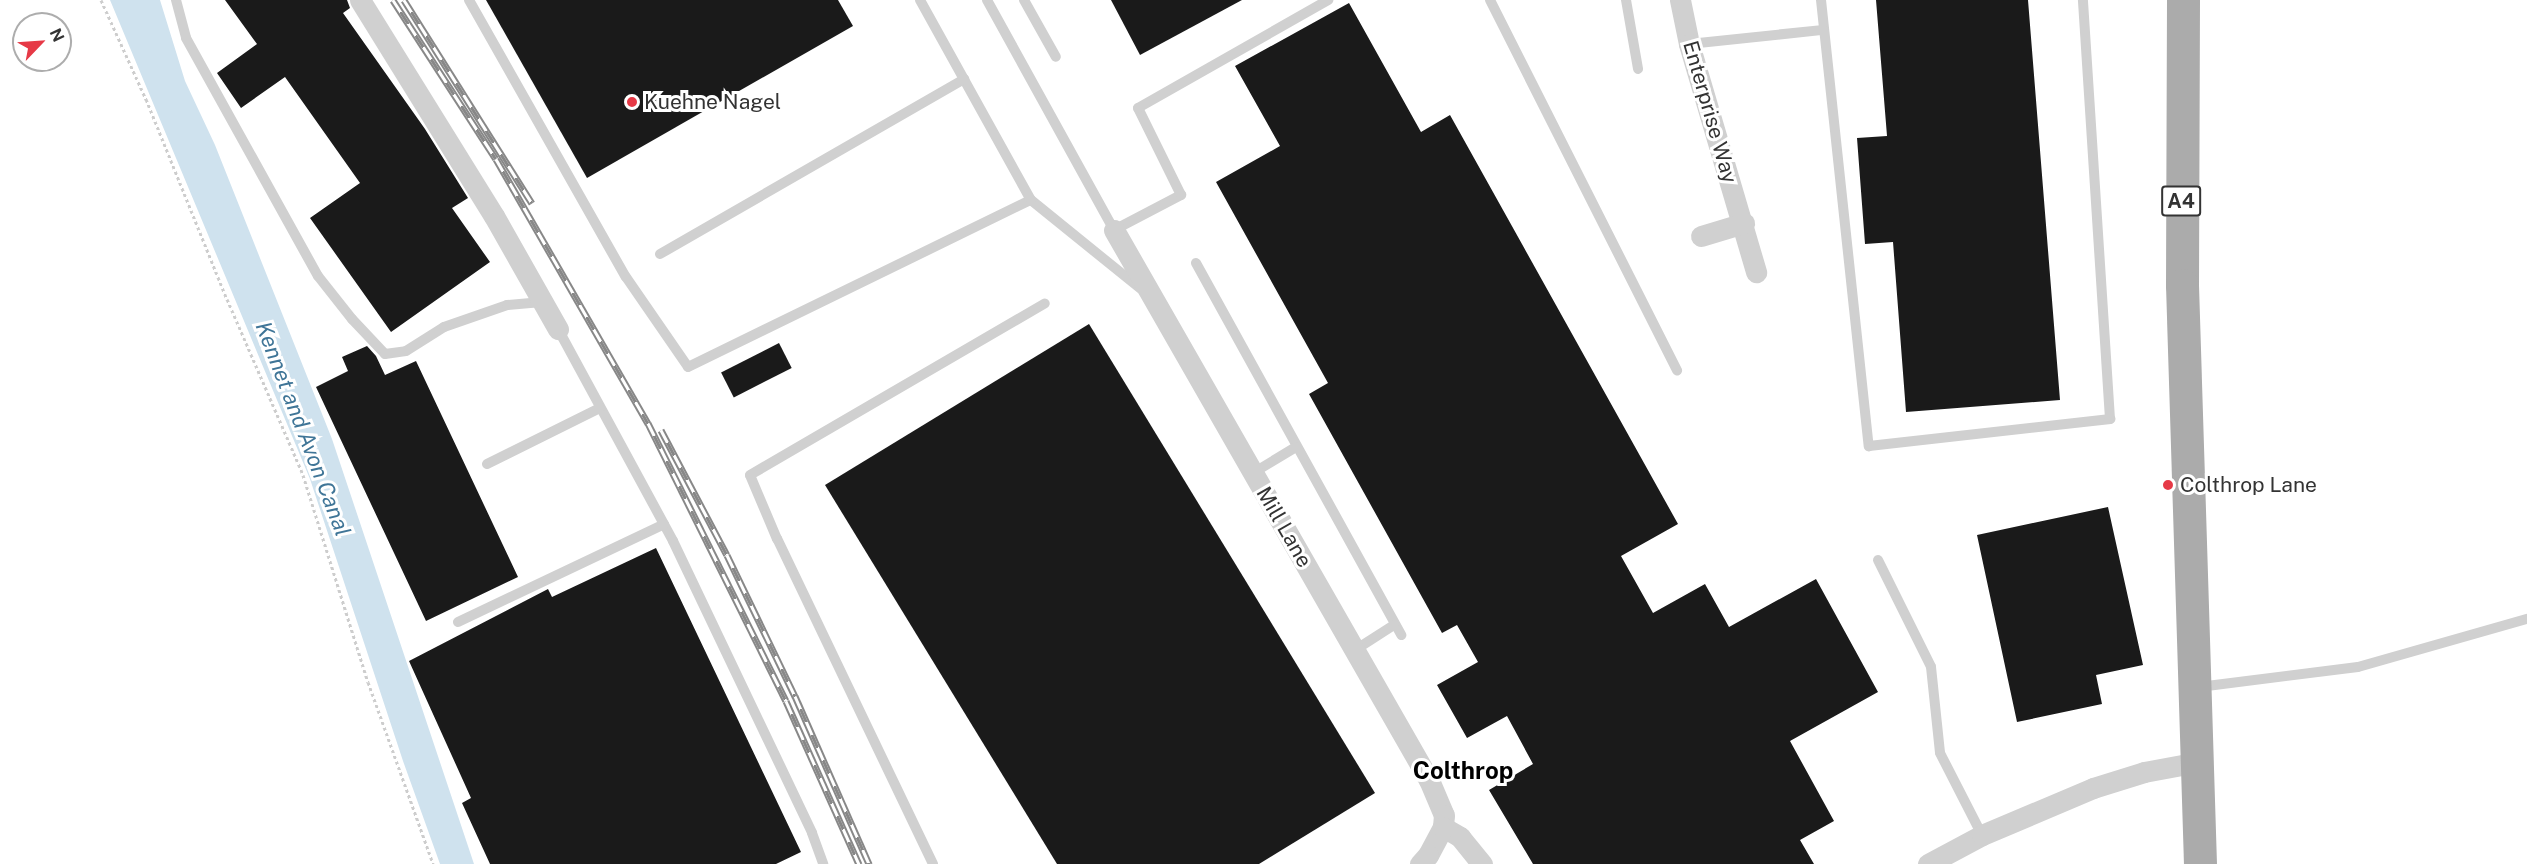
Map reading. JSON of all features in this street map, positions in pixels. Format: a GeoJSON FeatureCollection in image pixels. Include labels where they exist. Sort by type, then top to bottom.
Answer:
{"type":"FeatureCollection","features":[{"type":"Feature","properties":{"kind":"main road","name":"A4"},"geometry":{"type":"LineString","coordinates":[[2183,0],[2182,285],[2200,864]]}},
{"type":"Feature","properties":{"kind":"street"},"geometry":{"type":"LineString","coordinates":[[360,0],[494,216],[558,329]]}},
{"type":"Feature","properties":{"kind":"street","name":"Enterprise Way"},"geometry":{"type":"LineString","coordinates":[[1680,0],[1689,44],[1744,223],[1756,272]]}},
{"type":"Feature","properties":{"kind":"street"},"geometry":{"type":"LineString","coordinates":[[1701,236],[1744,223]]}},
{"type":"Feature","properties":{"kind":"street","name":"Mill Lane"},"geometry":{"type":"LineString","coordinates":[[1114,230],[1429,780],[1444,815],[1443,827]]}},
{"type":"Feature","properties":{"kind":"street"},"geometry":{"type":"LineString","coordinates":[[1928,864],[1982,835],[2093,788],[2144,772],[2198,762]]}},
{"type":"Feature","properties":{"kind":"street"},"geometry":{"type":"LineString","coordinates":[[1420,864],[1434,846],[1443,827],[1460,837],[1482,864]]}},
{"type":"Feature","properties":{"kind":"lane"},"geometry":{"type":"LineString","coordinates":[[176,0],[186,38],[318,276],[352,319],[385,354],[406,351],[444,327],[507,305],[542,302]]}},
{"type":"Feature","properties":{"kind":"lane"},"geometry":{"type":"LineString","coordinates":[[469,0],[626,277],[688,367],[1031,200]]}},
{"type":"Feature","properties":{"kind":"lane"},"geometry":{"type":"LineString","coordinates":[[920,0],[1031,200],[1155,300]]}},
{"type":"Feature","properties":{"kind":"lane"},"geometry":{"type":"LineString","coordinates":[[987,0],[1114,230],[1181,195],[1138,108],[1328,0]]}},
{"type":"Feature","properties":{"kind":"lane"},"geometry":{"type":"LineString","coordinates":[[1024,0],[1056,57]]}},
{"type":"Feature","properties":{"kind":"lane"},"geometry":{"type":"LineString","coordinates":[[1490,0],[1677,371]]}},
{"type":"Feature","properties":{"kind":"lane"},"geometry":{"type":"LineString","coordinates":[[1626,0],[1638,69]]}},
{"type":"Feature","properties":{"kind":"lane"},"geometry":{"type":"LineString","coordinates":[[1821,0],[1869,446],[2110,418],[2083,0]]}},
{"type":"Feature","properties":{"kind":"lane"},"geometry":{"type":"LineString","coordinates":[[1689,44],[1823,30]]}},
{"type":"Feature","properties":{"kind":"lane"},"geometry":{"type":"LineString","coordinates":[[660,254],[964,79]]}},
{"type":"Feature","properties":{"kind":"lane"},"geometry":{"type":"LineString","coordinates":[[1196,263],[1401,635]]}},
{"type":"Feature","properties":{"kind":"lane"},"geometry":{"type":"LineString","coordinates":[[933,864],[777,539],[750,475],[1045,303]]}},
{"type":"Feature","properties":{"kind":"lane"},"geometry":{"type":"LineString","coordinates":[[558,329],[664,524],[812,833],[823,864]]}},
{"type":"Feature","properties":{"kind":"lane"},"geometry":{"type":"LineString","coordinates":[[487,464],[600,408]]}},
{"type":"Feature","properties":{"kind":"lane"},"geometry":{"type":"LineString","coordinates":[[1253,473],[1296,447]]}},
{"type":"Feature","properties":{"kind":"lane"},"geometry":{"type":"LineString","coordinates":[[458,622],[664,524]]}},
{"type":"Feature","properties":{"kind":"lane"},"geometry":{"type":"LineString","coordinates":[[1878,560],[1931,667],[1940,753],[1982,835]]}},
{"type":"Feature","properties":{"kind":"lane"},"geometry":{"type":"LineString","coordinates":[[2195,687],[2358,667],[2527,619]]}},
{"type":"Feature","properties":{"kind":"lane"},"geometry":{"type":"LineString","coordinates":[[1355,650],[1395,625]]}},
{"type":"Feature","properties":{"kind":"path"},"geometry":{"type":"LineString","coordinates":[[101,0],[146,99],[227,299],[303,475],[368,682],[433,864]]}},
{"type":"Feature","properties":{"kind":"water","name":"Kennet and Avon Canal"},"geometry":{"type":"Polygon","coordinates":[[[110,0],[160,0],[185,81],[215,145],[332,439],[474,864],[440,864],[403,761],[310,479],[110,0]]]}},
{"type":"Feature","properties":{"kind":"building"},"geometry":{"type":"Polygon","coordinates":[[[225,0],[347,0],[350,8],[343,13],[425,129],[468,198],[452,208],[490,262],[391,332],[310,218],[360,183],[285,77],[241,108],[217,73],[257,44],[225,0]]]}},
{"type":"Feature","properties":{"kind":"building","name":"Kuehne Nagel"},"geometry":{"type":"Polygon","coordinates":[[[486,0],[838,0],[853,26],[587,178],[486,0]]]}},
{"type":"Feature","properties":{"kind":"building"},"geometry":{"type":"Polygon","coordinates":[[[1111,0],[1242,0],[1140,55],[1111,0]]]}},
{"type":"Feature","properties":{"kind":"building"},"geometry":{"type":"Polygon","coordinates":[[[1876,0],[2028,0],[2060,400],[1906,412],[1893,242],[1865,244],[1857,138],[1887,136],[1876,0]]]}},
{"type":"Feature","properties":{"kind":"building"},"geometry":{"type":"Polygon","coordinates":[[[1349,3],[1421,132],[1450,115],[1678,524],[1621,556],[1653,613],[1705,584],[1729,627],[1816,579],[1878,692],[1790,741],[1834,821],[1800,840],[1814,864],[1533,864],[1489,790],[1533,764],[1507,716],[1467,738],[1437,685],[1478,662],[1457,625],[1442,633],[1309,394],[1328,383],[1216,182],[1280,146],[1235,66],[1349,3]]]}},
{"type":"Feature","properties":{"kind":"building"},"geometry":{"type":"Polygon","coordinates":[[[1089,324],[1375,793],[1259,864],[1057,864],[825,485],[1089,324]]]}},
{"type":"Feature","properties":{"kind":"building"},"geometry":{"type":"Polygon","coordinates":[[[779,343],[792,368],[734,397],[721,373],[779,343]]]}},
{"type":"Feature","properties":{"kind":"building"},"geometry":{"type":"Polygon","coordinates":[[[367,346],[376,356],[385,375],[416,361],[518,577],[426,621],[316,387],[348,371],[342,357],[367,346]]]}},
{"type":"Feature","properties":{"kind":"building"},"geometry":{"type":"Polygon","coordinates":[[[2108,507],[2143,665],[2096,675],[2102,704],[2017,722],[1977,535],[2108,507]]]}},
{"type":"Feature","properties":{"kind":"building"},"geometry":{"type":"Polygon","coordinates":[[[656,548],[801,852],[776,864],[490,864],[462,803],[471,798],[409,661],[548,589],[552,597],[656,548]]]}},
{"type":"Feature","properties":{"kind":"railway"},"geometry":{"type":"LineString","coordinates":[[393,0],[496,159],[648,423],[786,701],[859,864]]}},
{"type":"Feature","properties":{"kind":"railway"},"geometry":{"type":"LineString","coordinates":[[404,0],[532,203]]}},
{"type":"Feature","properties":{"kind":"railway"},"geometry":{"type":"LineString","coordinates":[[661,430],[727,555],[795,696],[869,864]]}},
{"type":"Feature","properties":{"kind":"place","name":"Kuehne Nagel"},"geometry":{"type":"Point","coordinates":[632,102]}},
{"type":"Feature","properties":{"kind":"place","name":"Colthrop Lane"},"geometry":{"type":"Point","coordinates":[2168,485]}},
{"type":"Feature","properties":{"kind":"district","name":"Colthrop"},"geometry":{"type":"Point","coordinates":[1463,771]}}]}
